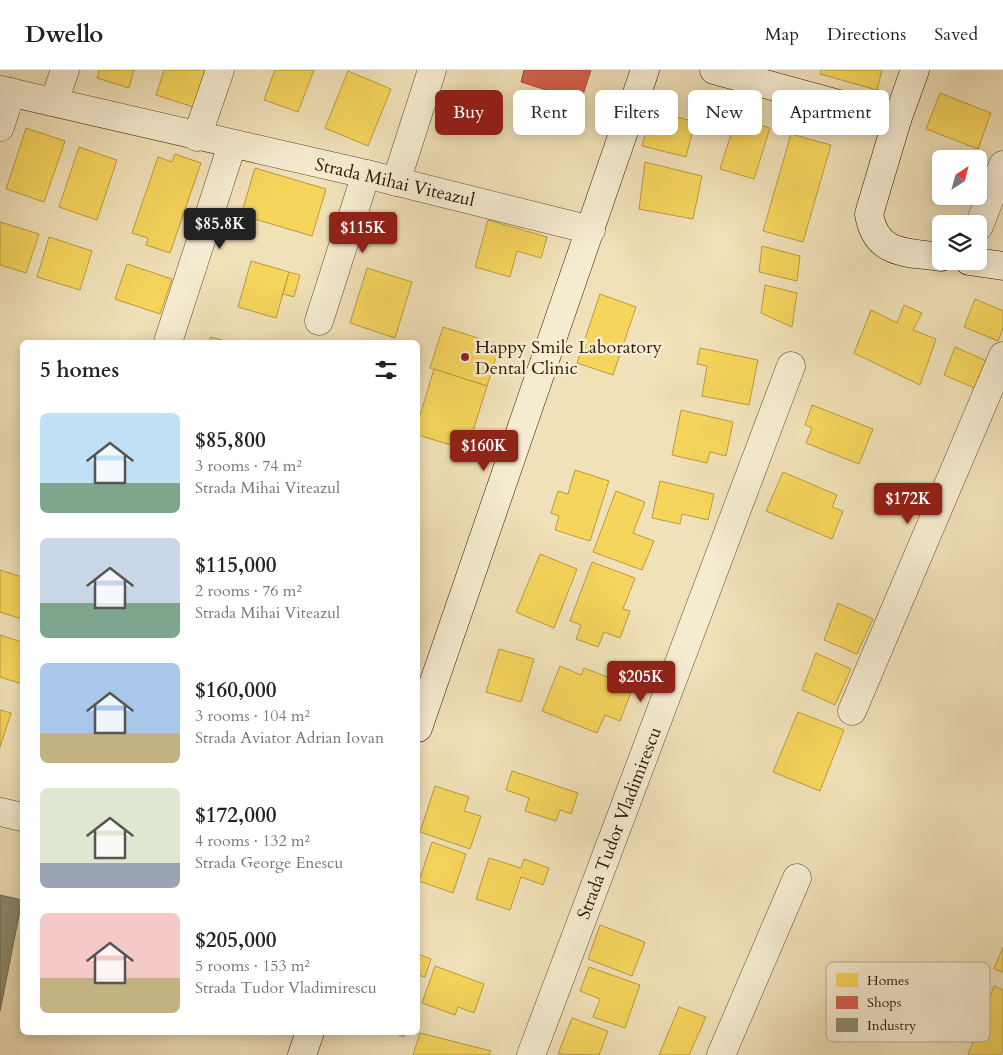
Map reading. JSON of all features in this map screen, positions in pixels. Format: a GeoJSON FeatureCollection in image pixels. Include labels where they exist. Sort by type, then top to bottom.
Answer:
{"type":"FeatureCollection","features":[{"type":"Feature","properties":{"kind":"street"},"geometry":{"type":"LineString","coordinates":[[54,102],[64,70]]}},
{"type":"Feature","properties":{"kind":"street"},"geometry":{"type":"LineString","coordinates":[[198,137],[220,70]]}},
{"type":"Feature","properties":{"kind":"street"},"geometry":{"type":"LineString","coordinates":[[396,182],[432,70]]}},
{"type":"Feature","properties":{"kind":"street"},"geometry":{"type":"LineString","coordinates":[[420,722],[645,70]]}},
{"type":"Feature","properties":{"kind":"street"},"geometry":{"type":"LineString","coordinates":[[714,70],[897,120]]}},
{"type":"Feature","properties":{"kind":"street"},"geometry":{"type":"LineString","coordinates":[[915,70],[897,120],[869,214],[872,230],[881,242],[895,250],[932,256]]}},
{"type":"Feature","properties":{"kind":"street"},"geometry":{"type":"LineString","coordinates":[[0,127],[6,91]]}},
{"type":"Feature","properties":{"kind":"street","name":"Strada Mihai Viteazul"},"geometry":{"type":"LineString","coordinates":[[6,91],[232,145],[366,174],[591,230]]}},
{"type":"Feature","properties":{"kind":"street"},"geometry":{"type":"LineString","coordinates":[[169,340],[232,145]]}},
{"type":"Feature","properties":{"kind":"street"},"geometry":{"type":"LineString","coordinates":[[983,215],[1003,165]]}},
{"type":"Feature","properties":{"kind":"street"},"geometry":{"type":"LineString","coordinates":[[319,320],[366,174]]}},
{"type":"Feature","properties":{"kind":"street"},"geometry":{"type":"LineString","coordinates":[[987,264],[1003,266]]}},
{"type":"Feature","properties":{"kind":"street"},"geometry":{"type":"LineString","coordinates":[[852,710],[1003,356]]}},
{"type":"Feature","properties":{"kind":"street","name":"Strada Tudor Vladimirescu"},"geometry":{"type":"LineString","coordinates":[[531,1055],[791,366]]}},
{"type":"Feature","properties":{"kind":"street"},"geometry":{"type":"LineString","coordinates":[[721,1055],[797,878]]}},
{"type":"Feature","properties":{"kind":"street"},"geometry":{"type":"LineString","coordinates":[[302,1055],[309,1035]]}},
{"type":"Feature","properties":{"kind":"building: Homes"},"geometry":{"type":"Polygon","coordinates":[[[99,70],[134,70],[129,88],[97,78],[99,70]]]}},
{"type":"Feature","properties":{"kind":"building: Homes"},"geometry":{"type":"Polygon","coordinates":[[[164,70],[205,70],[193,107],[156,95],[164,70]]]}},
{"type":"Feature","properties":{"kind":"building: Homes"},"geometry":{"type":"Polygon","coordinates":[[[275,70],[314,70],[298,112],[264,100],[275,70]]]}},
{"type":"Feature","properties":{"kind":"building: Homes"},"geometry":{"type":"Polygon","coordinates":[[[821,70],[882,70],[877,90],[820,74],[821,70]]]}},
{"type":"Feature","properties":{"kind":"building: Homes"},"geometry":{"type":"Polygon","coordinates":[[[348,71],[391,89],[368,146],[325,128],[348,71]]]}},
{"type":"Feature","properties":{"kind":"building: Homes"},"geometry":{"type":"Polygon","coordinates":[[[940,93],[991,113],[978,149],[926,129],[940,93]]]}},
{"type":"Feature","properties":{"kind":"building: Homes"},"geometry":{"type":"Polygon","coordinates":[[[678,117],[688,120],[688,135],[692,135],[686,157],[642,146],[645,135],[678,135],[678,117]]]}},
{"type":"Feature","properties":{"kind":"building: Homes"},"geometry":{"type":"Polygon","coordinates":[[[762,126],[770,128],[754,179],[720,169],[731,135],[762,135],[762,126]]]}},
{"type":"Feature","properties":{"kind":"building: Homes"},"geometry":{"type":"Polygon","coordinates":[[[26,128],[65,141],[44,202],[6,189],[26,128]]]}},
{"type":"Feature","properties":{"kind":"building: Homes"},"geometry":{"type":"Polygon","coordinates":[[[791,135],[831,145],[803,242],[763,231],[791,135]]]}},
{"type":"Feature","properties":{"kind":"building: Homes"},"geometry":{"type":"Polygon","coordinates":[[[79,147],[117,160],[97,220],[59,207],[79,147]]]}},
{"type":"Feature","properties":{"kind":"building: Homes"},"geometry":{"type":"Polygon","coordinates":[[[175,154],[201,163],[170,253],[146,245],[148,238],[132,233],[158,157],[172,162],[175,154]]]}},
{"type":"Feature","properties":{"kind":"building: Homes"},"geometry":{"type":"Polygon","coordinates":[[[645,162],[702,176],[693,219],[639,209],[645,162]]]}},
{"type":"Feature","properties":{"kind":"building: Homes"},"geometry":{"type":"Polygon","coordinates":[[[255,168],[326,189],[312,236],[241,215],[255,168]]]}},
{"type":"Feature","properties":{"kind":"building: Homes"},"geometry":{"type":"Polygon","coordinates":[[[488,220],[547,237],[541,258],[517,251],[510,277],[475,267],[488,220]]]}},
{"type":"Feature","properties":{"kind":"building: Homes"},"geometry":{"type":"Polygon","coordinates":[[[0,222],[39,234],[26,273],[0,265],[0,222]]]}},
{"type":"Feature","properties":{"kind":"building: Homes"},"geometry":{"type":"Polygon","coordinates":[[[49,237],[92,251],[80,290],[37,277],[49,237]]]}},
{"type":"Feature","properties":{"kind":"building: Homes"},"geometry":{"type":"Polygon","coordinates":[[[762,246],[800,256],[797,281],[759,272],[762,246]]]}},
{"type":"Feature","properties":{"kind":"building: Homes"},"geometry":{"type":"Polygon","coordinates":[[[251,261],[289,272],[276,318],[238,307],[251,261]]]}},
{"type":"Feature","properties":{"kind":"building: Homes"},"geometry":{"type":"Polygon","coordinates":[[[127,264],[172,279],[160,314],[115,299],[127,264]]]}},
{"type":"Feature","properties":{"kind":"building: Homes"},"geometry":{"type":"Polygon","coordinates":[[[367,268],[412,282],[395,338],[350,323],[367,268]]]}},
{"type":"Feature","properties":{"kind":"building: Homes"},"geometry":{"type":"Polygon","coordinates":[[[289,272],[300,275],[294,297],[283,294],[289,272]]]}},
{"type":"Feature","properties":{"kind":"building: Homes"},"geometry":{"type":"Polygon","coordinates":[[[765,285],[797,293],[792,327],[761,313],[765,285]]]}},
{"type":"Feature","properties":{"kind":"building: Homes"},"geometry":{"type":"Polygon","coordinates":[[[600,294],[636,307],[613,375],[577,363],[600,294]]]}},
{"type":"Feature","properties":{"kind":"building: Homes"},"geometry":{"type":"Polygon","coordinates":[[[975,299],[1003,311],[1003,328],[998,341],[964,327],[975,299]]]}},
{"type":"Feature","properties":{"kind":"building: Homes"},"geometry":{"type":"Polygon","coordinates":[[[904,305],[922,313],[913,330],[936,339],[920,385],[854,353],[871,310],[897,323],[904,305]]]}},
{"type":"Feature","properties":{"kind":"building: Homes","name":"Happy Smile Laboratory Dental Clinic"},"geometry":{"type":"Polygon","coordinates":[[[443,327],[500,345],[487,386],[430,368],[443,327]]]}},
{"type":"Feature","properties":{"kind":"building: Homes"},"geometry":{"type":"Polygon","coordinates":[[[211,337],[222,340],[210,340],[211,337]]]}},
{"type":"Feature","properties":{"kind":"building: Homes"},"geometry":{"type":"Polygon","coordinates":[[[955,347],[989,362],[977,389],[944,375],[955,347]]]}},
{"type":"Feature","properties":{"kind":"building: Homes"},"geometry":{"type":"Polygon","coordinates":[[[700,348],[758,360],[749,405],[702,396],[707,366],[697,364],[700,348]]]}},
{"type":"Feature","properties":{"kind":"building: Homes"},"geometry":{"type":"Polygon","coordinates":[[[434,369],[487,386],[467,450],[420,436],[420,415],[434,369]]]}},
{"type":"Feature","properties":{"kind":"building: Homes"},"geometry":{"type":"Polygon","coordinates":[[[812,405],[873,429],[859,464],[806,443],[812,428],[805,425],[812,405]]]}},
{"type":"Feature","properties":{"kind":"building: Homes"},"geometry":{"type":"Polygon","coordinates":[[[681,410],[733,422],[726,456],[710,452],[707,463],[672,455],[681,410]]]}},
{"type":"Feature","properties":{"kind":"building: Homes"},"geometry":{"type":"Polygon","coordinates":[[[575,470],[609,481],[590,541],[555,530],[559,516],[551,513],[558,491],[568,494],[575,470]]]}},
{"type":"Feature","properties":{"kind":"building: Homes"},"geometry":{"type":"Polygon","coordinates":[[[783,472],[837,495],[832,507],[843,511],[832,539],[766,511],[783,472]]]}},
{"type":"Feature","properties":{"kind":"building: Homes"},"geometry":{"type":"Polygon","coordinates":[[[660,481],[714,494],[708,520],[682,514],[680,524],[652,518],[660,481]]]}},
{"type":"Feature","properties":{"kind":"building: Homes"},"geometry":{"type":"Polygon","coordinates":[[[616,491],[645,502],[633,533],[654,541],[642,570],[593,552],[616,491]]]}},
{"type":"Feature","properties":{"kind":"building: Homes"},"geometry":{"type":"Polygon","coordinates":[[[540,554],[577,569],[554,628],[516,612],[540,554]]]}},
{"type":"Feature","properties":{"kind":"building: Homes"},"geometry":{"type":"Polygon","coordinates":[[[592,562],[635,578],[623,609],[630,611],[620,638],[604,632],[598,647],[576,639],[581,625],[570,621],[592,562]]]}},
{"type":"Feature","properties":{"kind":"building: Homes"},"geometry":{"type":"Polygon","coordinates":[[[0,570],[20,576],[20,618],[0,612],[0,570]]]}},
{"type":"Feature","properties":{"kind":"building: Homes"},"geometry":{"type":"Polygon","coordinates":[[[838,603],[873,619],[857,654],[824,640],[838,603]]]}},
{"type":"Feature","properties":{"kind":"building: Homes"},"geometry":{"type":"Polygon","coordinates":[[[0,635],[20,641],[20,683],[0,677],[0,635]]]}},
{"type":"Feature","properties":{"kind":"building: Homes"},"geometry":{"type":"Polygon","coordinates":[[[499,649],[534,659],[521,702],[486,692],[499,649]]]}},
{"type":"Feature","properties":{"kind":"building: Homes"},"geometry":{"type":"Polygon","coordinates":[[[816,653],[851,669],[835,705],[802,690],[816,653]]]}},
{"type":"Feature","properties":{"kind":"building: Homes"},"geometry":{"type":"Polygon","coordinates":[[[560,666],[581,675],[584,668],[633,687],[620,721],[605,715],[597,733],[542,711],[560,666]]]}},
{"type":"Feature","properties":{"kind":"building: Homes"},"geometry":{"type":"Polygon","coordinates":[[[0,710],[11,713],[0,747],[0,710]]]}},
{"type":"Feature","properties":{"kind":"building: Homes"},"geometry":{"type":"Polygon","coordinates":[[[798,712],[844,730],[820,791],[773,772],[798,712]]]}},
{"type":"Feature","properties":{"kind":"building: Homes"},"geometry":{"type":"Polygon","coordinates":[[[512,771],[578,793],[571,814],[560,810],[556,821],[525,811],[529,798],[506,790],[512,771]]]}},
{"type":"Feature","properties":{"kind":"building: Homes"},"geometry":{"type":"Polygon","coordinates":[[[435,786],[469,797],[464,811],[481,816],[470,849],[420,832],[435,786]]]}},
{"type":"Feature","properties":{"kind":"building: Homes"},"geometry":{"type":"Polygon","coordinates":[[[432,842],[466,854],[453,893],[420,881],[432,842]]]}},
{"type":"Feature","properties":{"kind":"building: Homes"},"geometry":{"type":"Polygon","coordinates":[[[489,858],[521,868],[524,859],[549,868],[543,885],[521,877],[510,910],[476,899],[489,858]]]}},
{"type":"Feature","properties":{"kind":"building: Homes"},"geometry":{"type":"Polygon","coordinates":[[[600,925],[645,942],[632,976],[588,959],[600,925]]]}},
{"type":"Feature","properties":{"kind":"building: Homes"},"geometry":{"type":"Polygon","coordinates":[[[1003,947],[1003,972],[994,969],[1003,947]]]}},
{"type":"Feature","properties":{"kind":"building: Homes"},"geometry":{"type":"Polygon","coordinates":[[[420,955],[431,959],[425,977],[420,976],[420,955]]]}},
{"type":"Feature","properties":{"kind":"building: Homes"},"geometry":{"type":"Polygon","coordinates":[[[435,966],[484,984],[474,1013],[458,1007],[455,1015],[422,1003],[435,966]]]}},
{"type":"Feature","properties":{"kind":"building: Homes"},"geometry":{"type":"Polygon","coordinates":[[[589,967],[640,985],[625,1028],[593,1017],[600,999],[580,991],[589,967]]]}},
{"type":"Feature","properties":{"kind":"building: Homes"},"geometry":{"type":"Polygon","coordinates":[[[994,986],[1003,990],[1003,1051],[1001,1055],[968,1055],[973,1042],[990,1042],[990,997],[994,986]]]}},
{"type":"Feature","properties":{"kind":"building: Homes"},"geometry":{"type":"Polygon","coordinates":[[[679,1007],[706,1017],[689,1055],[659,1055],[679,1007]]]}},
{"type":"Feature","properties":{"kind":"building: Homes"},"geometry":{"type":"Polygon","coordinates":[[[572,1018],[608,1031],[599,1055],[558,1054],[572,1018]]]}},
{"type":"Feature","properties":{"kind":"building: Homes"},"geometry":{"type":"Polygon","coordinates":[[[420,1033],[491,1051],[489,1055],[413,1055],[420,1033]]]}},
{"type":"Feature","properties":{"kind":"building: Shops"},"geometry":{"type":"Polygon","coordinates":[[[524,70],[591,70],[585,90],[546,90],[521,82],[524,70]]]}},
{"type":"Feature","properties":{"kind":"building: Industry"},"geometry":{"type":"Polygon","coordinates":[[[0,895],[20,900],[20,910],[0,1011],[0,895]]]}},
{"type":"Feature","properties":{"kind":"place","name":"Happy Smile Laboratory Dental Clinic"},"geometry":{"type":"Point","coordinates":[465,357]}}]}
